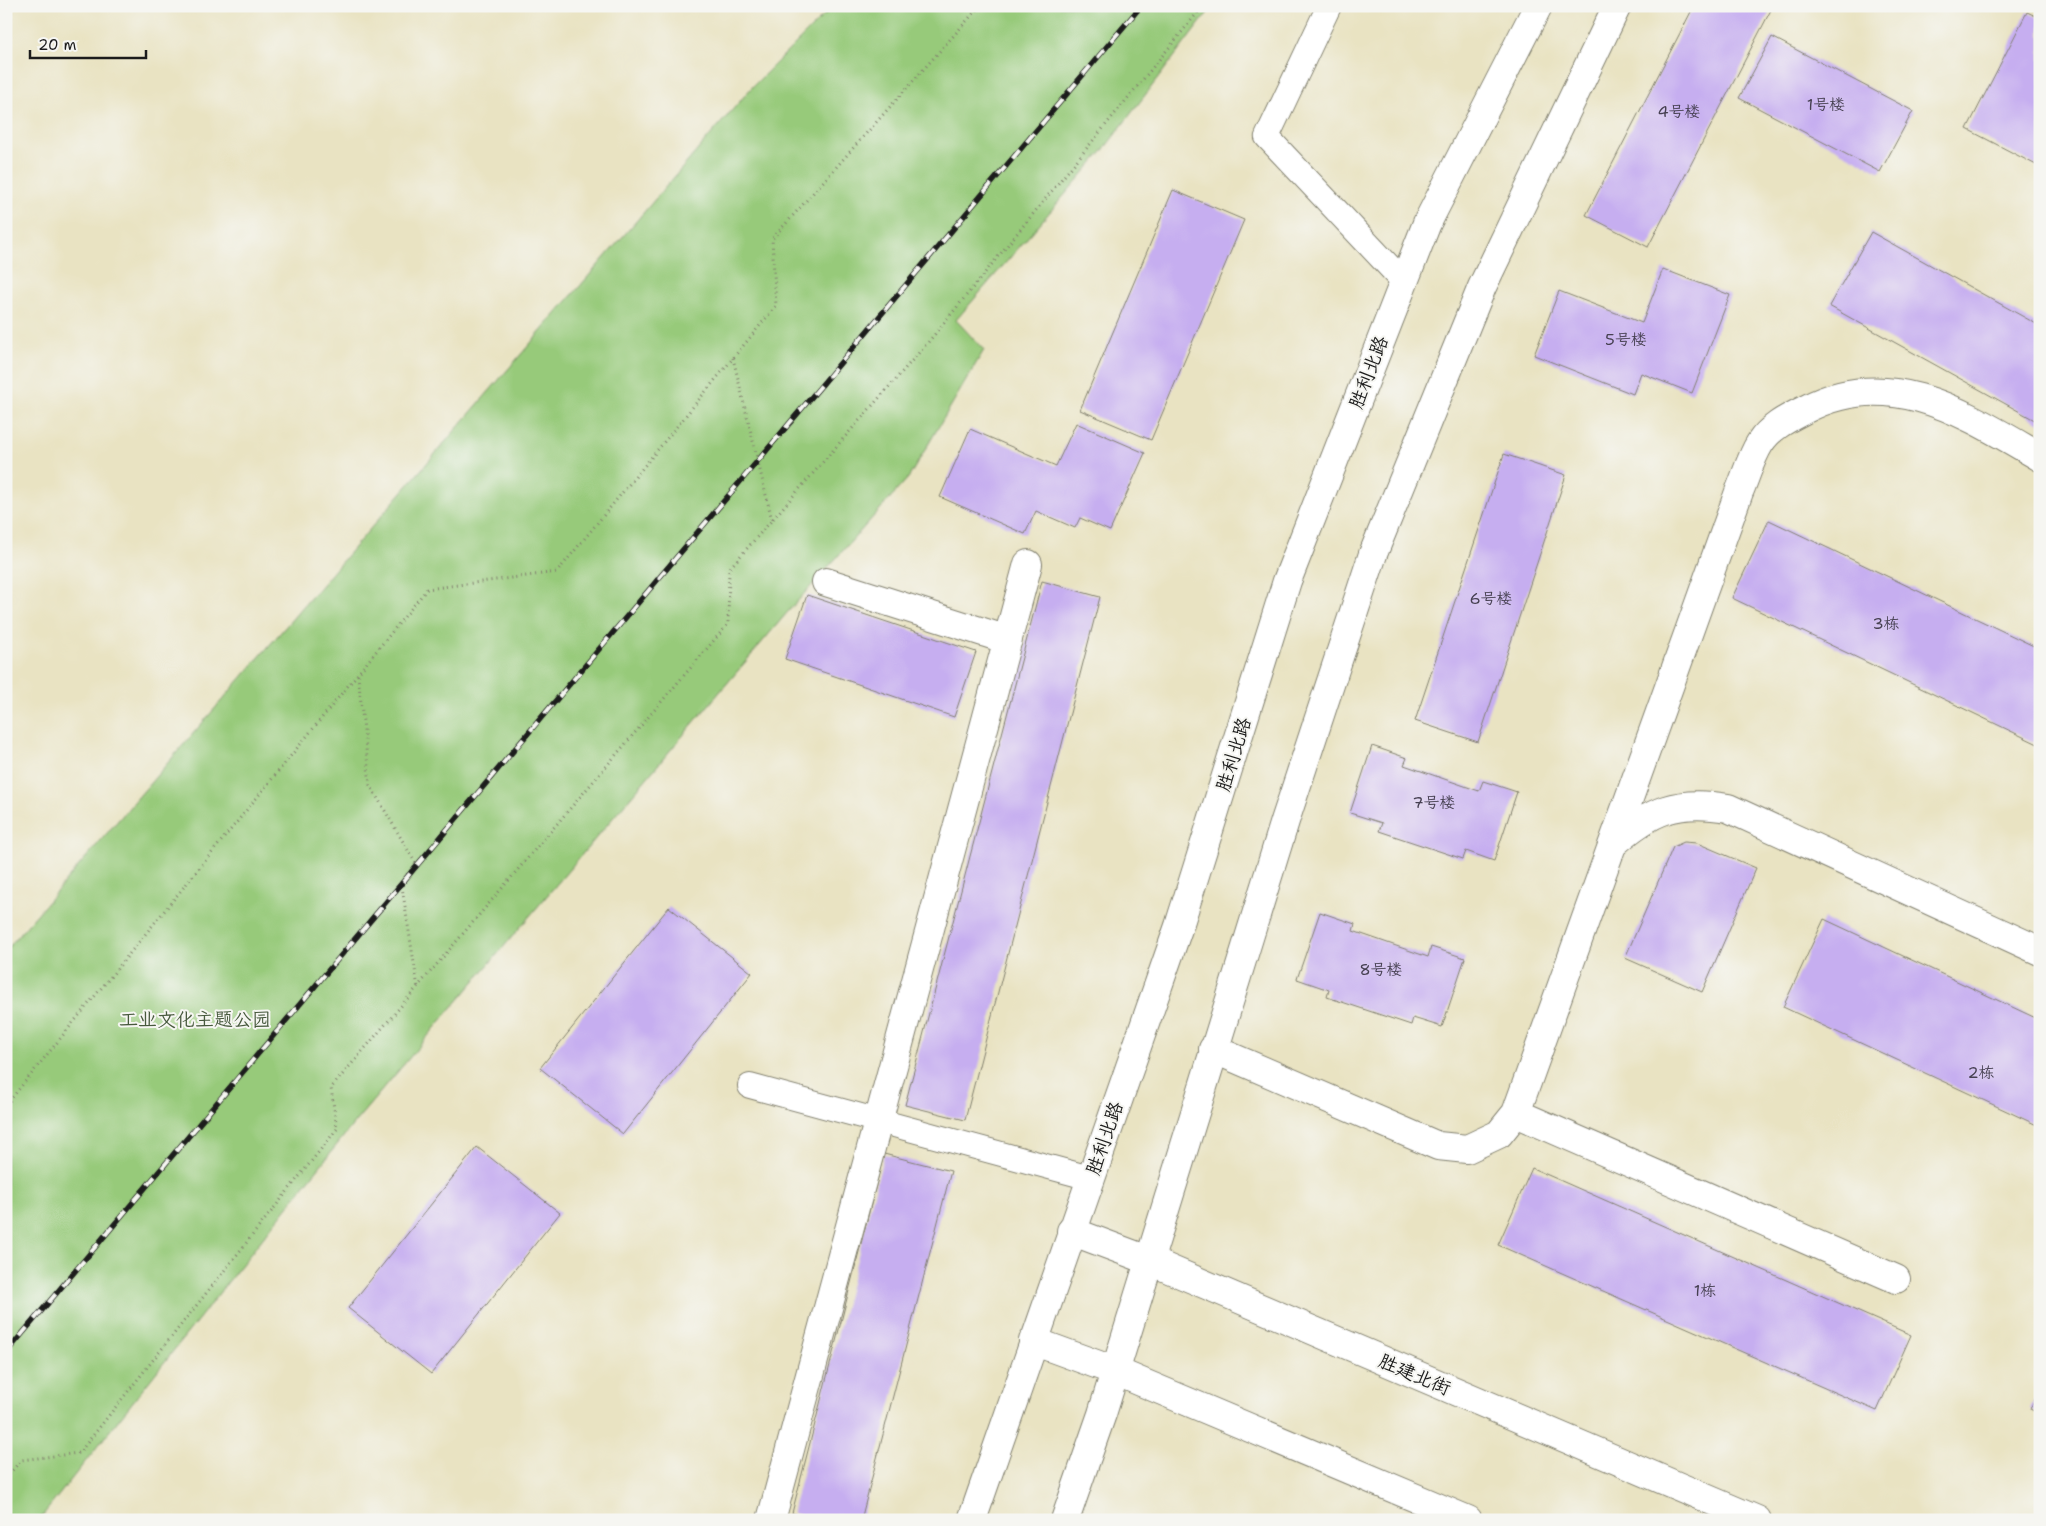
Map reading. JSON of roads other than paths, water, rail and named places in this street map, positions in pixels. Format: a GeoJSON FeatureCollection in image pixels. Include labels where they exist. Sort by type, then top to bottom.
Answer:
{"type":"FeatureCollection","features":[{"type":"Feature","properties":{"kind":"main road","name":"胜利北路"},"geometry":{"type":"LineString","coordinates":[[972,1520],[1071,1231],[1179,926],[1287,581],[1427,224],[1538,6]]}},
{"type":"Feature","properties":{"kind":"main road"},"geometry":{"type":"LineString","coordinates":[[1065,1520],[1115,1372],[1284,821],[1373,554],[1482,287],[1617,6]]}},
{"type":"Feature","properties":{"kind":"main road"},"geometry":{"type":"LineString","coordinates":[[1213,1049],[1438,1146],[1468,1149],[1499,1134],[1516,1113],[1739,492],[1760,443],[1778,424],[1815,404],[1851,394],[1890,392],[1932,400],[1961,412],[2040,457]]}},
{"type":"Feature","properties":{"kind":"main road"},"geometry":{"type":"LineString","coordinates":[[771,1520],[1028,564]]}},
{"type":"Feature","properties":{"kind":"main road"},"geometry":{"type":"LineString","coordinates":[[826,582],[1008,640]]}},
{"type":"Feature","properties":{"kind":"main road"},"geometry":{"type":"LineString","coordinates":[[1613,844],[1636,823],[1669,808],[1701,803],[1728,808],[2040,951]]}},
{"type":"Feature","properties":{"kind":"main road"},"geometry":{"type":"LineString","coordinates":[[1516,1113],[1896,1279]]}},
{"type":"Feature","properties":{"kind":"main road","name":"胜建北街"},"geometry":{"type":"LineString","coordinates":[[1071,1231],[1148,1260],[1757,1520]]}},
{"type":"Feature","properties":{"kind":"main road"},"geometry":{"type":"LineString","coordinates":[[1033,1341],[1115,1372],[1468,1520]]}},
{"type":"Feature","properties":{"kind":"lane"},"geometry":{"type":"LineString","coordinates":[[1329,6],[1267,137],[1404,282]]}},
{"type":"Feature","properties":{"kind":"lane"},"geometry":{"type":"LineString","coordinates":[[750,1086],[1090,1178]]}},
{"type":"Feature","properties":{"kind":"railway"},"geometry":{"type":"LineString","coordinates":[[6,1353],[1141,6]]}},
{"type":"Feature","properties":{"kind":"park label","name":"工业文化主题公园"},"geometry":{"type":"Point","coordinates":[195,1019]}}]}
